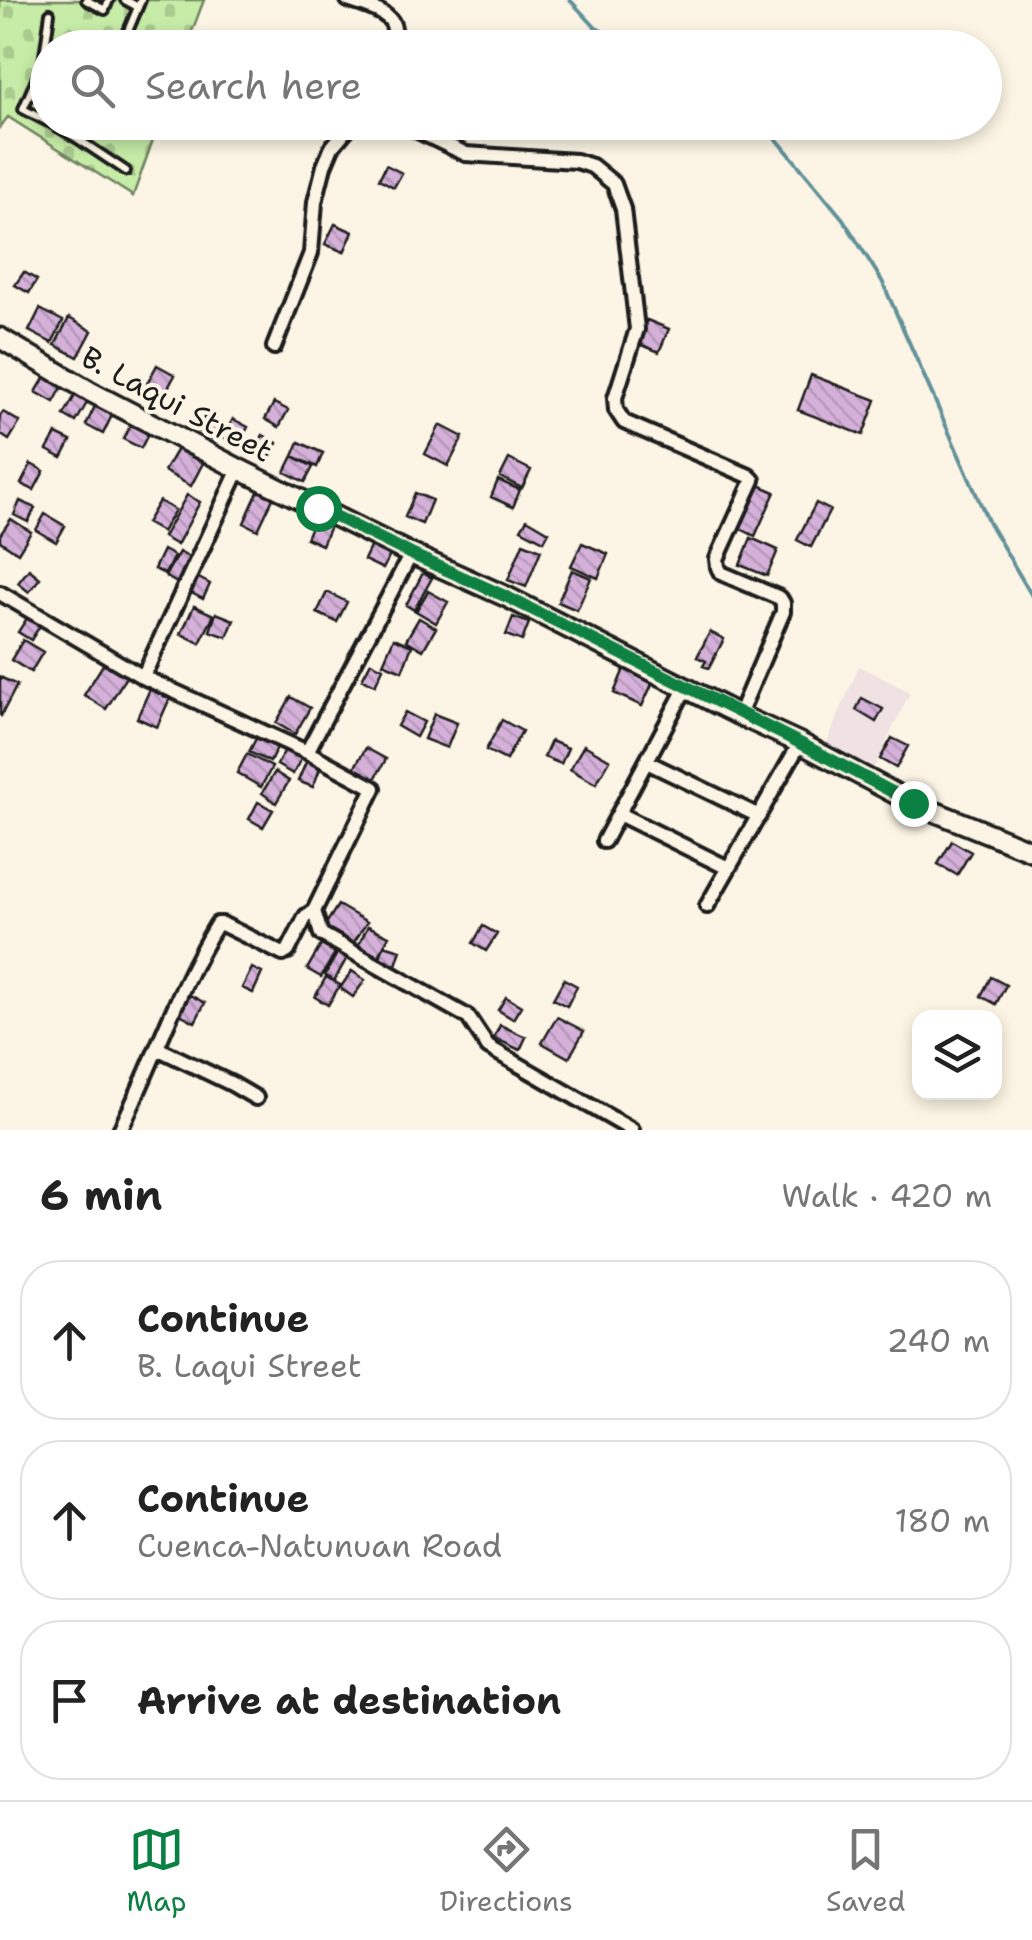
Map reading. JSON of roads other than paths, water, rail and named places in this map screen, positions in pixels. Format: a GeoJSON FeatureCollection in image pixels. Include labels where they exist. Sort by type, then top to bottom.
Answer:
{"type":"FeatureCollection","features":[{"type":"Feature","properties":{"kind":"main road","name":"B. Laqui Street"},"geometry":{"type":"LineString","coordinates":[[0,338],[90,392],[239,469],[507,597],[913,803],[1032,852]]}},
{"type":"Feature","properties":{"kind":"street"},"geometry":{"type":"LineString","coordinates":[[348,0],[381,13],[391,20],[394,30]]}},
{"type":"Feature","properties":{"kind":"street"},"geometry":{"type":"LineString","coordinates":[[274,347],[311,253],[314,202],[324,166],[338,140]]}},
{"type":"Feature","properties":{"kind":"street"},"geometry":{"type":"LineString","coordinates":[[437,140],[466,154],[576,160],[592,166],[614,184],[623,210],[637,329],[615,398],[616,410],[624,422],[753,480],[717,559],[718,567],[783,603],[783,612],[739,715]]}},
{"type":"Feature","properties":{"kind":"street"},"geometry":{"type":"LineString","coordinates":[[143,677],[239,469]]}},
{"type":"Feature","properties":{"kind":"street"},"geometry":{"type":"LineString","coordinates":[[307,752],[411,554]]}},
{"type":"Feature","properties":{"kind":"street"},"geometry":{"type":"LineString","coordinates":[[0,593],[143,677],[307,752],[374,788],[314,911],[306,916],[288,952],[283,954],[217,924],[180,991],[120,1130]]}},
{"type":"Feature","properties":{"kind":"street"},"geometry":{"type":"LineString","coordinates":[[604,842],[686,687]]}},
{"type":"Feature","properties":{"kind":"street"},"geometry":{"type":"LineString","coordinates":[[706,906],[800,743]]}},
{"type":"Feature","properties":{"kind":"street"},"geometry":{"type":"LineString","coordinates":[[647,762],[758,816]]}},
{"type":"Feature","properties":{"kind":"street"},"geometry":{"type":"LineString","coordinates":[[619,814],[728,868]]}},
{"type":"Feature","properties":{"kind":"street"},"geometry":{"type":"LineString","coordinates":[[314,911],[321,934],[468,1016],[488,1048],[632,1130]]}},
{"type":"Feature","properties":{"kind":"street"},"geometry":{"type":"LineString","coordinates":[[157,1048],[256,1098]]}},
{"type":"Feature","properties":{"kind":"lane"},"geometry":{"type":"LineString","coordinates":[[86,0],[106,10],[110,0]]}},
{"type":"Feature","properties":{"kind":"lane"},"geometry":{"type":"LineString","coordinates":[[125,0],[139,3],[128,30]]}},
{"type":"Feature","properties":{"kind":"lane"},"geometry":{"type":"LineString","coordinates":[[48,30],[50,12]]}},
{"type":"Feature","properties":{"kind":"lane"},"geometry":{"type":"LineString","coordinates":[[30,92],[23,108],[30,112]]}},
{"type":"Feature","properties":{"kind":"lane"},"geometry":{"type":"LineString","coordinates":[[81,140],[126,171]]}},
{"type":"Feature","properties":{"kind":"waterway"},"geometry":{"type":"LineString","coordinates":[[570,0],[600,30]]}},
{"type":"Feature","properties":{"kind":"waterway"},"geometry":{"type":"LineString","coordinates":[[777,140],[843,219],[882,281],[989,523],[1032,596]]}}]}
